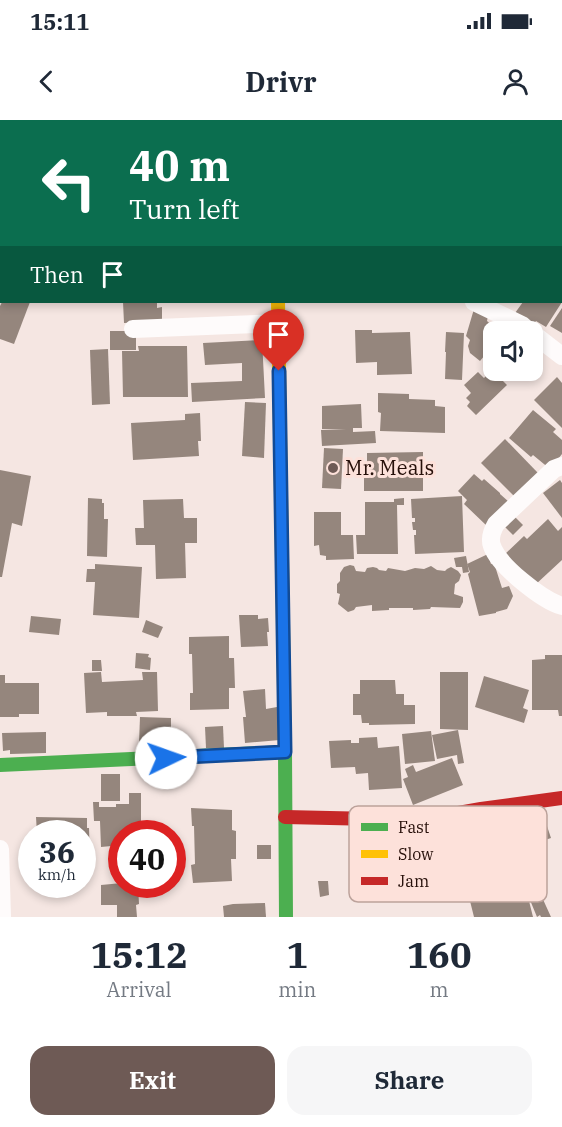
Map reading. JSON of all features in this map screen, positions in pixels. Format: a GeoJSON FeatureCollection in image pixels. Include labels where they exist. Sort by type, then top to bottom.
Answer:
{"type":"FeatureCollection","features":[{"type":"Feature","properties":{"kind":"street"},"geometry":{"type":"LineString","coordinates":[[278,303],[286,917]]}},
{"type":"Feature","properties":{"kind":"street"},"geometry":{"type":"LineString","coordinates":[[476,303],[514,321]]}},
{"type":"Feature","properties":{"kind":"street"},"geometry":{"type":"LineString","coordinates":[[133,329],[278,323]]}},
{"type":"Feature","properties":{"kind":"street"},"geometry":{"type":"LineString","coordinates":[[543,341],[562,356]]}},
{"type":"Feature","properties":{"kind":"street"},"geometry":{"type":"LineString","coordinates":[[562,466],[554,470],[496,524],[491,533],[492,546],[501,561],[528,587],[562,606]]}},
{"type":"Feature","properties":{"kind":"street"},"geometry":{"type":"LineString","coordinates":[[0,765],[285,752]]}},
{"type":"Feature","properties":{"kind":"street"},"geometry":{"type":"LineString","coordinates":[[513,806],[558,802]]}},
{"type":"Feature","properties":{"kind":"street"},"geometry":{"type":"LineString","coordinates":[[285,817],[349,818]]}},
{"type":"Feature","properties":{"kind":"street"},"geometry":{"type":"LineString","coordinates":[[0,849],[2,917]]}},
{"type":"Feature","properties":{"kind":"building"},"geometry":{"type":"Polygon","coordinates":[[[2,303],[30,303],[14,344],[0,339],[2,303]]]}},
{"type":"Feature","properties":{"kind":"building"},"geometry":{"type":"Polygon","coordinates":[[[123,303],[157,303],[157,308],[162,307],[162,322],[124,323],[123,303]]]}},
{"type":"Feature","properties":{"kind":"building"},"geometry":{"type":"Polygon","coordinates":[[[522,303],[561,303],[546,327],[543,325],[543,321],[527,321],[515,313],[522,303]]]}},
{"type":"Feature","properties":{"kind":"building"},"geometry":{"type":"Polygon","coordinates":[[[562,308],[562,333],[550,326],[562,308]]]}},
{"type":"Feature","properties":{"kind":"building"},"geometry":{"type":"Polygon","coordinates":[[[474,309],[488,316],[487,321],[483,321],[483,357],[480,361],[470,353],[468,346],[470,340],[466,336],[474,309]]]}},
{"type":"Feature","properties":{"kind":"building"},"geometry":{"type":"Polygon","coordinates":[[[355,330],[372,330],[372,333],[410,332],[412,374],[377,375],[377,362],[356,363],[355,330]]]}},
{"type":"Feature","properties":{"kind":"building"},"geometry":{"type":"Polygon","coordinates":[[[110,331],[136,331],[136,350],[110,350],[110,331]]]}},
{"type":"Feature","properties":{"kind":"building"},"geometry":{"type":"Polygon","coordinates":[[[446,332],[464,333],[462,380],[445,379],[446,332]]]}},
{"type":"Feature","properties":{"kind":"building"},"geometry":{"type":"Polygon","coordinates":[[[262,340],[265,398],[192,402],[191,383],[242,381],[242,363],[205,365],[203,343],[262,340]]]}},
{"type":"Feature","properties":{"kind":"building"},"geometry":{"type":"Polygon","coordinates":[[[138,346],[187,346],[188,397],[123,397],[122,351],[139,351],[138,346]]]}},
{"type":"Feature","properties":{"kind":"building"},"geometry":{"type":"Polygon","coordinates":[[[108,349],[110,404],[92,405],[90,350],[108,349]]]}},
{"type":"Feature","properties":{"kind":"building"},"geometry":{"type":"Polygon","coordinates":[[[478,372],[483,377],[483,381],[503,381],[507,385],[476,415],[467,406],[470,402],[466,398],[471,393],[464,385],[478,372]]]}},
{"type":"Feature","properties":{"kind":"building"},"geometry":{"type":"Polygon","coordinates":[[[557,377],[562,383],[562,428],[534,400],[557,377]]]}},
{"type":"Feature","properties":{"kind":"building"},"geometry":{"type":"Polygon","coordinates":[[[378,393],[409,394],[409,399],[435,400],[435,406],[445,407],[445,433],[380,431],[381,413],[378,412],[378,393]]]}},
{"type":"Feature","properties":{"kind":"building"},"geometry":{"type":"Polygon","coordinates":[[[245,402],[266,403],[264,458],[242,456],[245,402]]]}},
{"type":"Feature","properties":{"kind":"building"},"geometry":{"type":"Polygon","coordinates":[[[361,404],[362,428],[353,428],[353,432],[375,431],[376,443],[322,446],[321,430],[346,429],[322,429],[322,406],[361,404]]]}},
{"type":"Feature","properties":{"kind":"building"},"geometry":{"type":"Polygon","coordinates":[[[533,410],[556,429],[553,432],[562,440],[562,454],[550,469],[533,455],[531,457],[509,438],[533,410]]]}},
{"type":"Feature","properties":{"kind":"building"},"geometry":{"type":"Polygon","coordinates":[[[200,413],[199,456],[133,460],[131,423],[185,420],[185,414],[200,413]]]}},
{"type":"Feature","properties":{"kind":"building"},"geometry":{"type":"Polygon","coordinates":[[[505,439],[538,473],[515,497],[481,463],[505,439]]]}},
{"type":"Feature","properties":{"kind":"building","name":"Mr. Meals"},"geometry":{"type":"Polygon","coordinates":[[[324,448],[343,449],[341,489],[322,488],[324,448]]]}},
{"type":"Feature","properties":{"kind":"building"},"geometry":{"type":"Polygon","coordinates":[[[423,452],[423,491],[364,491],[367,453],[423,452]]]}},
{"type":"Feature","properties":{"kind":"building"},"geometry":{"type":"Polygon","coordinates":[[[0,470],[31,476],[22,526],[12,523],[2,577],[0,577],[0,470]]]}},
{"type":"Feature","properties":{"kind":"building"},"geometry":{"type":"Polygon","coordinates":[[[474,474],[482,481],[484,479],[509,502],[487,526],[464,504],[467,500],[458,491],[474,474]]]}},
{"type":"Feature","properties":{"kind":"building"},"geometry":{"type":"Polygon","coordinates":[[[560,480],[562,483],[562,518],[543,493],[560,480]]]}},
{"type":"Feature","properties":{"kind":"building"},"geometry":{"type":"Polygon","coordinates":[[[462,496],[464,552],[415,554],[416,530],[413,530],[412,522],[415,522],[415,518],[412,518],[411,499],[462,496]]]}},
{"type":"Feature","properties":{"kind":"building"},"geometry":{"type":"Polygon","coordinates":[[[88,498],[102,499],[104,503],[104,519],[108,519],[107,557],[87,556],[88,498]]]}},
{"type":"Feature","properties":{"kind":"building"},"geometry":{"type":"Polygon","coordinates":[[[404,498],[404,505],[397,505],[398,554],[357,554],[356,535],[365,535],[365,502],[394,502],[394,499],[404,498]]]}},
{"type":"Feature","properties":{"kind":"building"},"geometry":{"type":"Polygon","coordinates":[[[183,499],[184,518],[197,518],[197,543],[185,543],[186,578],[156,579],[155,545],[136,545],[135,528],[144,528],[143,500],[183,499]]]}},
{"type":"Feature","properties":{"kind":"building"},"geometry":{"type":"Polygon","coordinates":[[[314,512],[341,512],[341,535],[353,535],[354,559],[326,560],[326,556],[320,555],[319,545],[314,546],[314,512]]]}},
{"type":"Feature","properties":{"kind":"building"},"geometry":{"type":"Polygon","coordinates":[[[514,516],[523,525],[513,535],[504,526],[514,516]]]}},
{"type":"Feature","properties":{"kind":"building"},"geometry":{"type":"Polygon","coordinates":[[[548,519],[558,531],[562,527],[562,560],[535,585],[504,555],[524,536],[527,539],[548,519]]]}},
{"type":"Feature","properties":{"kind":"building"},"geometry":{"type":"Polygon","coordinates":[[[488,554],[491,564],[494,563],[502,588],[509,586],[513,596],[507,609],[479,616],[467,564],[488,554]]]}},
{"type":"Feature","properties":{"kind":"building"},"geometry":{"type":"Polygon","coordinates":[[[466,556],[469,572],[463,573],[462,567],[456,567],[454,558],[466,556]]]}},
{"type":"Feature","properties":{"kind":"building"},"geometry":{"type":"Polygon","coordinates":[[[95,564],[142,567],[139,618],[93,615],[95,582],[86,582],[87,569],[95,569],[95,564]]]}},
{"type":"Feature","properties":{"kind":"building"},"geometry":{"type":"Polygon","coordinates":[[[354,566],[356,571],[365,572],[367,568],[373,567],[386,571],[388,568],[405,571],[431,566],[445,571],[451,567],[461,575],[455,584],[454,594],[463,597],[463,602],[460,608],[431,607],[430,609],[413,610],[413,608],[389,608],[389,610],[372,611],[372,605],[356,607],[348,612],[338,604],[340,594],[337,593],[337,584],[344,567],[354,566]]]}},
{"type":"Feature","properties":{"kind":"building"},"geometry":{"type":"Polygon","coordinates":[[[239,615],[258,615],[258,619],[268,618],[268,646],[241,647],[239,615]]]}},
{"type":"Feature","properties":{"kind":"building"},"geometry":{"type":"Polygon","coordinates":[[[31,616],[61,619],[59,635],[29,632],[31,616]]]}},
{"type":"Feature","properties":{"kind":"building"},"geometry":{"type":"Polygon","coordinates":[[[146,620],[163,627],[158,638],[142,632],[146,620]]]}},
{"type":"Feature","properties":{"kind":"building"},"geometry":{"type":"Polygon","coordinates":[[[229,636],[229,658],[234,658],[235,688],[229,688],[229,709],[190,710],[190,693],[193,693],[189,637],[229,636]]]}},
{"type":"Feature","properties":{"kind":"building"},"geometry":{"type":"Polygon","coordinates":[[[136,653],[149,654],[150,670],[135,668],[136,653]]]}},
{"type":"Feature","properties":{"kind":"building"},"geometry":{"type":"Polygon","coordinates":[[[545,655],[562,655],[562,716],[559,716],[558,710],[532,710],[532,660],[545,659],[545,655]]]}},
{"type":"Feature","properties":{"kind":"building"},"geometry":{"type":"Polygon","coordinates":[[[92,660],[101,660],[102,671],[92,671],[92,660]]]}},
{"type":"Feature","properties":{"kind":"building"},"geometry":{"type":"Polygon","coordinates":[[[101,672],[102,682],[143,680],[142,672],[157,672],[158,711],[136,712],[137,716],[107,716],[107,712],[86,713],[84,673],[101,672]]]}},
{"type":"Feature","properties":{"kind":"building"},"geometry":{"type":"Polygon","coordinates":[[[440,672],[468,672],[468,730],[440,729],[440,672]]]}},
{"type":"Feature","properties":{"kind":"building"},"geometry":{"type":"Polygon","coordinates":[[[0,675],[5,675],[5,683],[39,683],[39,714],[0,717],[0,675]]]}},
{"type":"Feature","properties":{"kind":"building"},"geometry":{"type":"Polygon","coordinates":[[[484,676],[529,690],[523,708],[528,710],[524,723],[475,707],[484,676]]]}},
{"type":"Feature","properties":{"kind":"building"},"geometry":{"type":"Polygon","coordinates":[[[360,680],[395,680],[396,694],[404,694],[404,705],[415,705],[415,724],[369,725],[369,723],[362,723],[361,715],[353,715],[353,694],[360,694],[360,680]]]}},
{"type":"Feature","properties":{"kind":"building"},"geometry":{"type":"Polygon","coordinates":[[[265,689],[266,709],[277,707],[280,740],[245,743],[243,717],[246,717],[243,691],[265,689]]]}},
{"type":"Feature","properties":{"kind":"building"},"geometry":{"type":"Polygon","coordinates":[[[140,717],[171,718],[171,744],[139,743],[140,717]]]}},
{"type":"Feature","properties":{"kind":"building"},"geometry":{"type":"Polygon","coordinates":[[[223,726],[224,748],[206,748],[205,727],[223,726]]]}},
{"type":"Feature","properties":{"kind":"building"},"geometry":{"type":"Polygon","coordinates":[[[458,730],[464,763],[458,764],[457,755],[437,759],[432,735],[458,730]]]}},
{"type":"Feature","properties":{"kind":"building"},"geometry":{"type":"Polygon","coordinates":[[[431,731],[435,761],[405,764],[402,734],[431,731]]]}},
{"type":"Feature","properties":{"kind":"building"},"geometry":{"type":"Polygon","coordinates":[[[46,732],[46,753],[10,754],[10,750],[3,751],[2,733],[46,732]]]}},
{"type":"Feature","properties":{"kind":"building"},"geometry":{"type":"Polygon","coordinates":[[[377,737],[378,748],[399,746],[402,788],[369,790],[368,773],[356,774],[355,767],[331,768],[329,741],[351,740],[351,743],[359,743],[359,738],[377,737]]]}},
{"type":"Feature","properties":{"kind":"building"},"geometry":{"type":"Polygon","coordinates":[[[452,758],[463,785],[413,805],[403,779],[408,777],[405,769],[413,765],[416,772],[452,758]]]}},
{"type":"Feature","properties":{"kind":"building"},"geometry":{"type":"Polygon","coordinates":[[[101,774],[120,774],[120,801],[101,801],[101,774]]]}},
{"type":"Feature","properties":{"kind":"building"},"geometry":{"type":"Polygon","coordinates":[[[129,793],[141,793],[141,820],[108,820],[108,846],[101,847],[100,821],[94,820],[93,802],[99,802],[99,807],[129,804],[129,793]]]}},
{"type":"Feature","properties":{"kind":"building"},"geometry":{"type":"Polygon","coordinates":[[[191,808],[232,810],[232,830],[236,831],[236,859],[231,859],[232,881],[193,883],[191,865],[195,864],[194,826],[192,826],[191,808]]]}},
{"type":"Feature","properties":{"kind":"building"},"geometry":{"type":"Polygon","coordinates":[[[36,817],[87,818],[87,820],[36,820],[36,817]]]}},
{"type":"Feature","properties":{"kind":"building"},"geometry":{"type":"Polygon","coordinates":[[[547,826],[551,838],[547,839],[547,826]]]}},
{"type":"Feature","properties":{"kind":"building"},"geometry":{"type":"Polygon","coordinates":[[[257,845],[271,845],[271,859],[257,859],[257,845]]]}},
{"type":"Feature","properties":{"kind":"building"},"geometry":{"type":"Polygon","coordinates":[[[318,881],[328,881],[329,895],[320,897],[318,881]]]}},
{"type":"Feature","properties":{"kind":"building"},"geometry":{"type":"Polygon","coordinates":[[[108,884],[108,898],[139,898],[139,904],[136,905],[137,917],[117,917],[117,905],[101,905],[101,885],[108,884]]]}},
{"type":"Feature","properties":{"kind":"building"},"geometry":{"type":"Polygon","coordinates":[[[470,902],[529,902],[533,917],[474,917],[470,902]]]}},
{"type":"Feature","properties":{"kind":"building"},"geometry":{"type":"Polygon","coordinates":[[[531,902],[544,902],[551,917],[540,915],[537,917],[531,902]]]}},
{"type":"Feature","properties":{"kind":"building"},"geometry":{"type":"Polygon","coordinates":[[[265,903],[266,917],[224,917],[223,906],[265,903]]]}},
{"type":"Feature","properties":{"kind":"traffic: fast"},"geometry":{"type":"LineString","coordinates":[[285,751],[286,917]]}},
{"type":"Feature","properties":{"kind":"traffic: fast"},"geometry":{"type":"LineString","coordinates":[[0,765],[285,752]]}},
{"type":"Feature","properties":{"kind":"traffic: slow"},"geometry":{"type":"LineString","coordinates":[[278,303],[285,751]]}},
{"type":"Feature","properties":{"kind":"traffic: jam"},"geometry":{"type":"LineString","coordinates":[[503,806],[562,798]]}},
{"type":"Feature","properties":{"kind":"traffic: jam"},"geometry":{"type":"LineString","coordinates":[[285,817],[349,818]]}},
{"type":"Feature","properties":{"kind":"place","name":"Mr. Meals"},"geometry":{"type":"Point","coordinates":[333,468]}},
{"type":"Feature","properties":{"kind":"route"},"geometry":{"type":"LineString","coordinates":[[166,758],[285,752],[279,371]]}}]}
